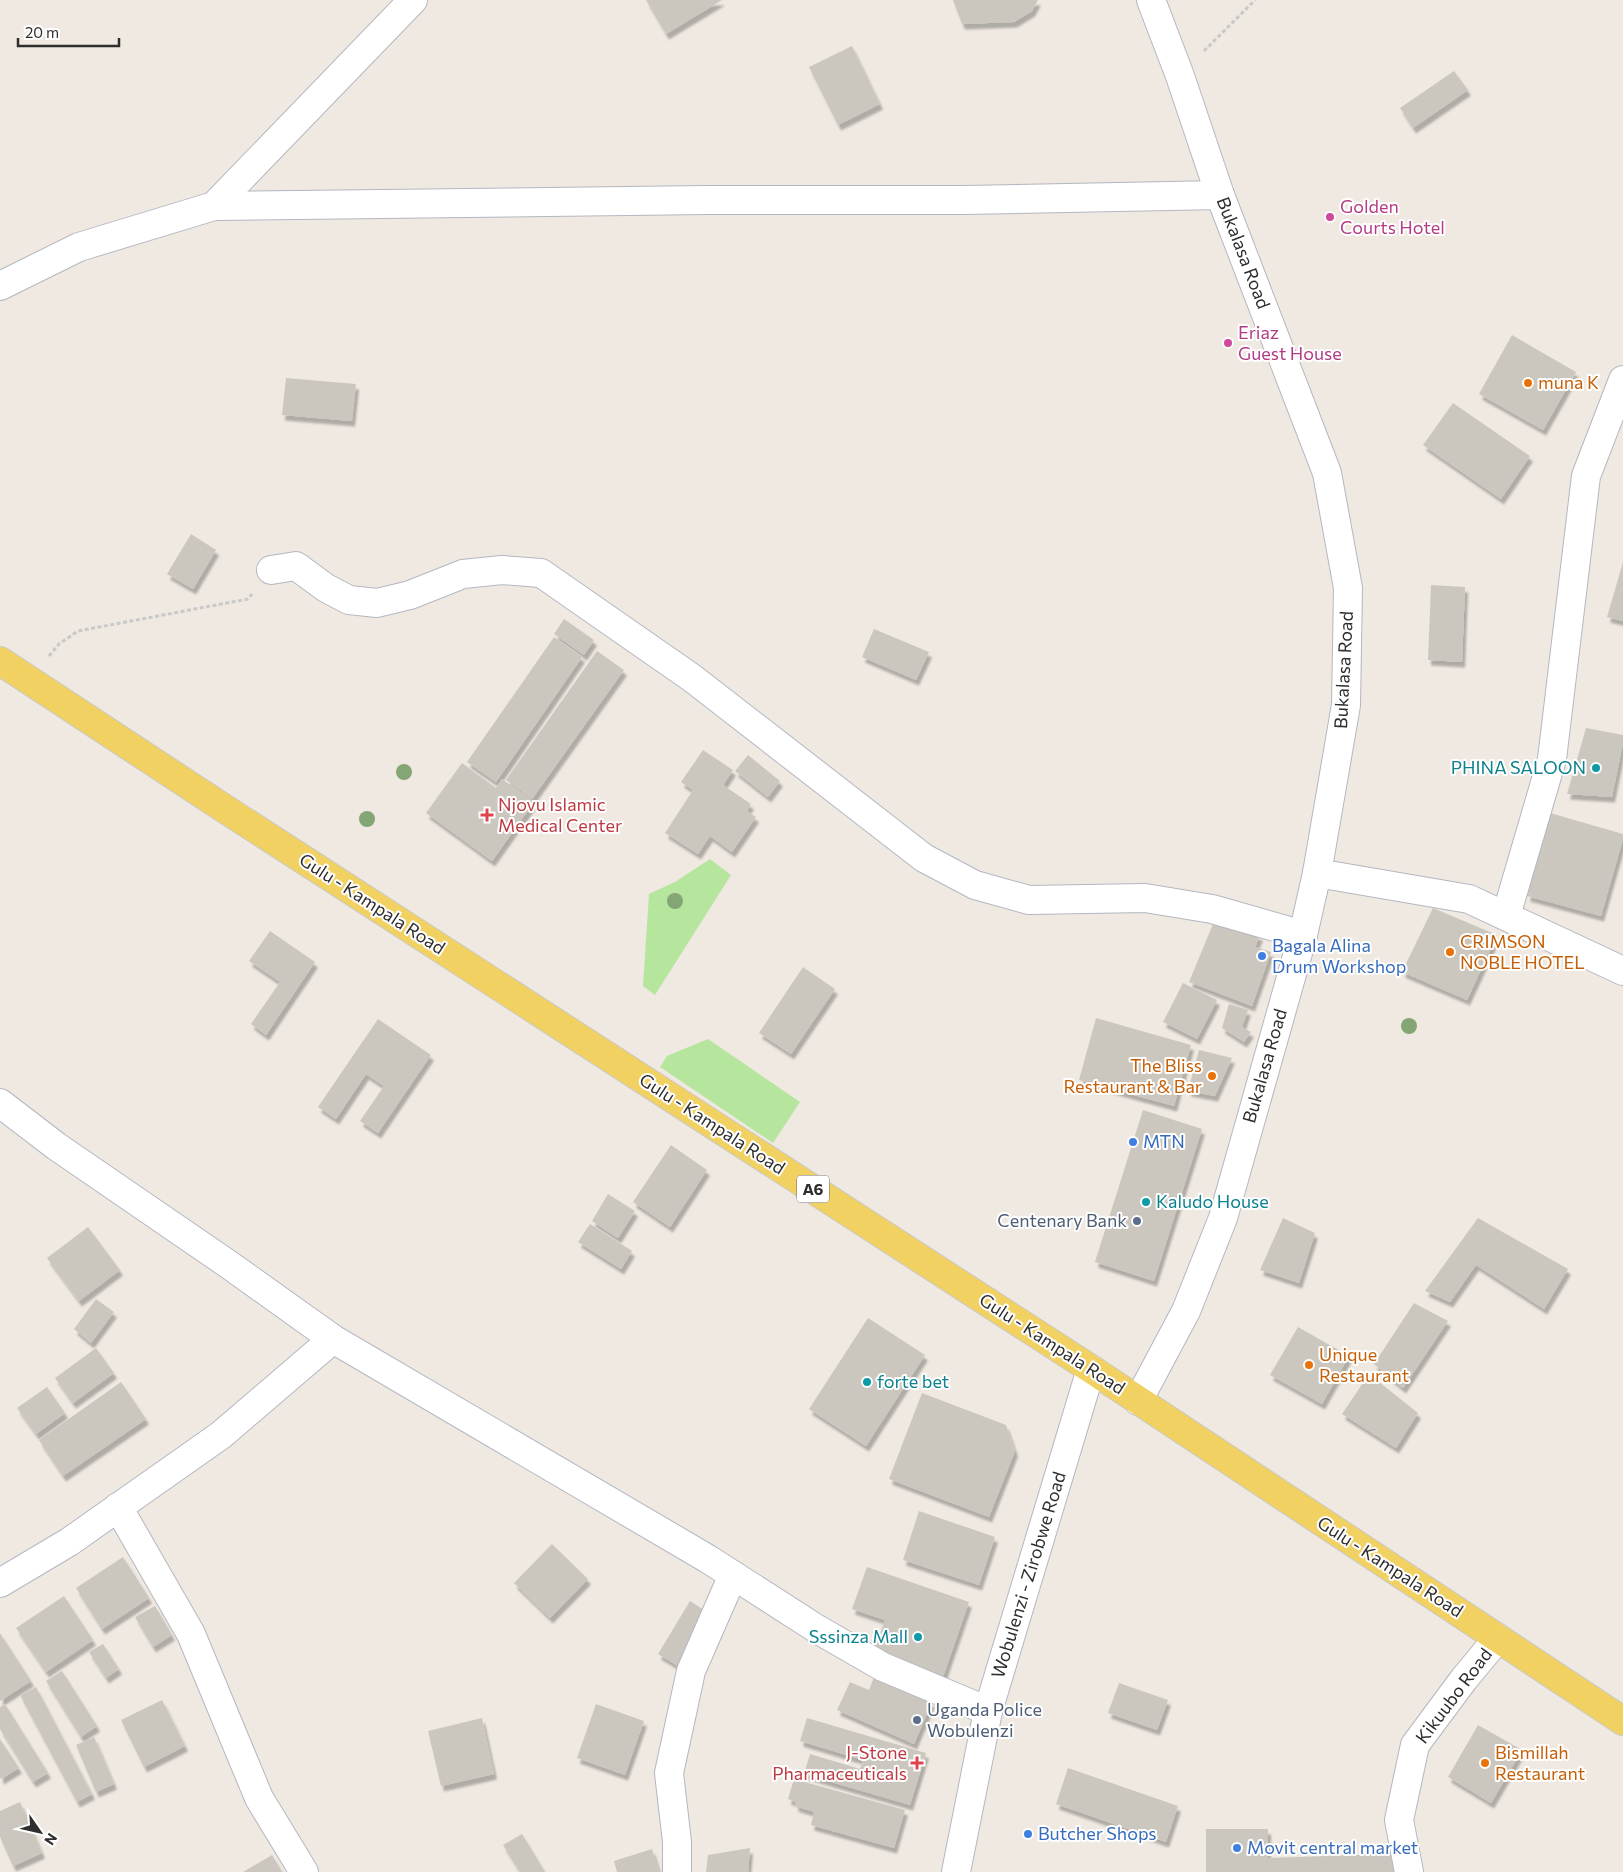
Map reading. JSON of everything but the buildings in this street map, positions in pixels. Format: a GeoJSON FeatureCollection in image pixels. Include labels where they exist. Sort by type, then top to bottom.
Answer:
{"type":"FeatureCollection","features":[{"type":"Feature","properties":{"kind":"main road","name":"Gulu - Kampala Road"},"geometry":{"type":"LineString","coordinates":[[0,661],[222,807],[1091,1369],[1623,1720]]}},
{"type":"Feature","properties":{"kind":"street"},"geometry":{"type":"LineString","coordinates":[[214,206],[413,0]]}},
{"type":"Feature","properties":{"kind":"street","name":"Bukalasa Road"},"geometry":{"type":"LineString","coordinates":[[1138,1401],[1186,1311],[1223,1218],[1303,935],[1317,873],[1346,706],[1348,588],[1327,473],[1220,195],[1180,76],[1150,0]]}},
{"type":"Feature","properties":{"kind":"street"},"geometry":{"type":"LineString","coordinates":[[0,286],[79,247],[214,206],[707,200],[965,200],[1220,195]]}},
{"type":"Feature","properties":{"kind":"street"},"geometry":{"type":"LineString","coordinates":[[1506,916],[1552,759],[1586,476],[1623,380]]}},
{"type":"Feature","properties":{"kind":"street"},"geometry":{"type":"LineString","coordinates":[[271,570],[296,566],[326,588],[349,600],[377,603],[410,595],[463,574],[502,570],[541,573],[692,678],[924,858],[974,885],[1029,900],[1145,898],[1212,909],[1303,935]]}},
{"type":"Feature","properties":{"kind":"street"},"geometry":{"type":"LineString","coordinates":[[1317,873],[1469,899],[1623,971]]}},
{"type":"Feature","properties":{"kind":"street"},"geometry":{"type":"LineString","coordinates":[[0,1103],[56,1146],[228,1264],[333,1339],[733,1575],[817,1629],[883,1667],[988,1711]]}},
{"type":"Feature","properties":{"kind":"street"},"geometry":{"type":"LineString","coordinates":[[0,1583],[69,1542],[221,1435],[333,1339]]}},
{"type":"Feature","properties":{"kind":"street","name":"Wobulenzi - Zirobwe Road"},"geometry":{"type":"LineString","coordinates":[[956,1872],[988,1711],[1091,1369]]}},
{"type":"Feature","properties":{"kind":"street"},"geometry":{"type":"LineString","coordinates":[[118,1507],[191,1634],[258,1798],[304,1872]]}},
{"type":"Feature","properties":{"kind":"street"},"geometry":{"type":"LineString","coordinates":[[677,1872],[670,1773],[691,1671],[733,1575]]}},
{"type":"Feature","properties":{"kind":"street","name":"Kikuubo Road"},"geometry":{"type":"LineString","coordinates":[[1409,1872],[1399,1820],[1415,1745],[1464,1679],[1498,1638]]}},
{"type":"Feature","properties":{"kind":"path"},"geometry":{"type":"LineString","coordinates":[[1180,76],[1254,0]]}},
{"type":"Feature","properties":{"kind":"path"},"geometry":{"type":"LineString","coordinates":[[46,660],[59,644],[78,631],[248,599],[271,570]]}},
{"type":"Feature","properties":{"kind":"green space"},"geometry":{"type":"Polygon","coordinates":[[[710,859],[731,875],[655,995],[643,986],[649,894],[675,882],[710,859]]]}},
{"type":"Feature","properties":{"kind":"green space"},"geometry":{"type":"Polygon","coordinates":[[[708,1039],[800,1102],[773,1143],[660,1067],[667,1056],[708,1039]]]}},
{"type":"Feature","properties":{"kind":"place","name":"Golden Courts Hotel"},"geometry":{"type":"Point","coordinates":[1330,217]}},
{"type":"Feature","properties":{"kind":"place","name":"Eriaz Guest House"},"geometry":{"type":"Point","coordinates":[1228,343]}},
{"type":"Feature","properties":{"kind":"place","name":"muna K"},"geometry":{"type":"Point","coordinates":[1528,383]}},
{"type":"Feature","properties":{"kind":"place","name":"PHINA SALOON"},"geometry":{"type":"Point","coordinates":[1596,768]}},
{"type":"Feature","properties":{"kind":"place","name":"Njovu Islamic Medical Center"},"geometry":{"type":"Point","coordinates":[487,815]}},
{"type":"Feature","properties":{"kind":"place","name":"CRIMSON NOBLE HOTEL"},"geometry":{"type":"Point","coordinates":[1450,952]}},
{"type":"Feature","properties":{"kind":"place","name":"Bagala Alina Drum Workshop"},"geometry":{"type":"Point","coordinates":[1262,956]}},
{"type":"Feature","properties":{"kind":"place","name":"The Bliss Restaurant & Bar"},"geometry":{"type":"Point","coordinates":[1212,1076]}},
{"type":"Feature","properties":{"kind":"place","name":"MTN"},"geometry":{"type":"Point","coordinates":[1133,1142]}},
{"type":"Feature","properties":{"kind":"place","name":"Kaludo House"},"geometry":{"type":"Point","coordinates":[1146,1202]}},
{"type":"Feature","properties":{"kind":"place","name":"Centenary Bank"},"geometry":{"type":"Point","coordinates":[1137,1221]}},
{"type":"Feature","properties":{"kind":"place","name":"Unique Restaurant"},"geometry":{"type":"Point","coordinates":[1309,1365]}},
{"type":"Feature","properties":{"kind":"place","name":"forte bet"},"geometry":{"type":"Point","coordinates":[867,1382]}},
{"type":"Feature","properties":{"kind":"place","name":"Sssinza Mall"},"geometry":{"type":"Point","coordinates":[918,1637]}},
{"type":"Feature","properties":{"kind":"place","name":"Uganda Police Wobulenzi"},"geometry":{"type":"Point","coordinates":[917,1720]}},
{"type":"Feature","properties":{"kind":"place","name":"J-Stone Pharmaceuticals"},"geometry":{"type":"Point","coordinates":[917,1763]}},
{"type":"Feature","properties":{"kind":"place","name":"Bismillah Restaurant"},"geometry":{"type":"Point","coordinates":[1485,1763]}},
{"type":"Feature","properties":{"kind":"place","name":"Butcher Shops"},"geometry":{"type":"Point","coordinates":[1028,1834]}},
{"type":"Feature","properties":{"kind":"place","name":"Movit central market"},"geometry":{"type":"Point","coordinates":[1237,1848]}}]}
